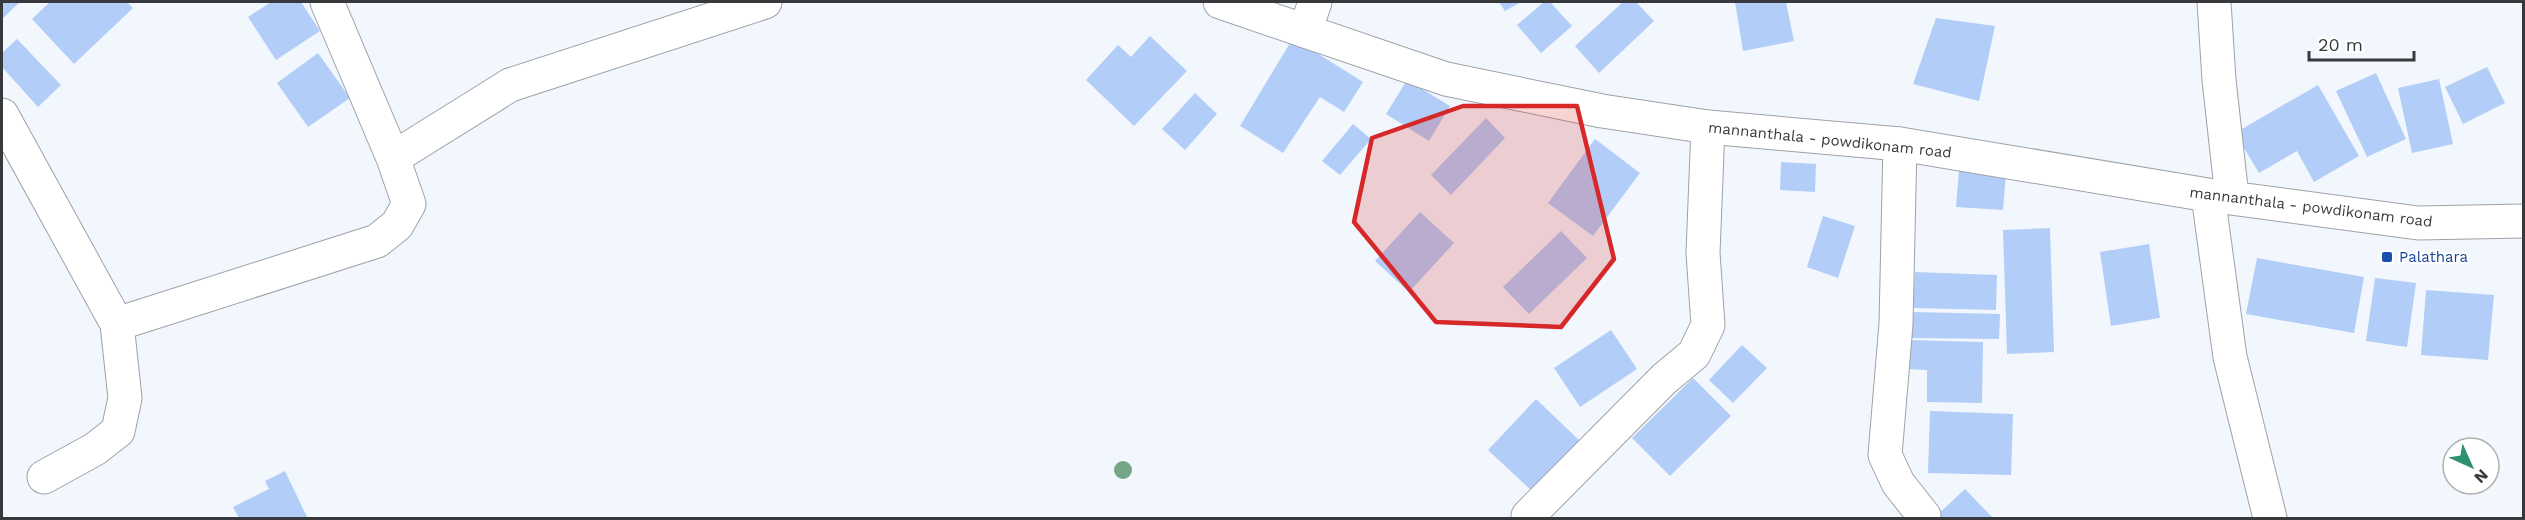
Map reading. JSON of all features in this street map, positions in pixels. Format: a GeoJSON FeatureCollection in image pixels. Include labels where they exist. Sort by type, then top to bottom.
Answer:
{"type":"FeatureCollection","features":[{"type":"Feature","properties":{"kind":"main road"},"geometry":{"type":"LineString","coordinates":[[117,324],[376,241],[398,225],[409,204],[393,158],[327,2]]}},
{"type":"Feature","properties":{"kind":"main road"},"geometry":{"type":"LineString","coordinates":[[393,158],[510,85],[765,2]]}},
{"type":"Feature","properties":{"kind":"main road","name":"mannanthala - powdikonam road"},"geometry":{"type":"LineString","coordinates":[[1220,2],[1310,16],[1446,79],[1602,111],[1708,127],[1900,144],[2220,196],[2418,223],[2523,221]]}},
{"type":"Feature","properties":{"kind":"main road"},"geometry":{"type":"LineString","coordinates":[[2214,2],[2219,80],[2220,196],[2230,357],[2270,519]]}},
{"type":"Feature","properties":{"kind":"main road"},"geometry":{"type":"LineString","coordinates":[[2,115],[117,324],[125,398],[118,431],[95,449],[44,477]]}},
{"type":"Feature","properties":{"kind":"main road"},"geometry":{"type":"LineString","coordinates":[[1528,516],[1664,379],[1694,354],[1708,325],[1703,253],[1708,127]]}},
{"type":"Feature","properties":{"kind":"main road"},"geometry":{"type":"LineString","coordinates":[[1900,144],[1896,324],[1885,455],[1898,483],[1924,516]]}},
{"type":"Feature","properties":{"kind":"highlighted area"},"geometry":{"type":"Polygon","coordinates":[[[1463,106],[1577,106],[1614,259],[1561,327],[1436,322],[1354,222],[1372,138],[1463,106]]]}},
{"type":"Feature","properties":{"kind":"building"},"geometry":{"type":"Polygon","coordinates":[[[2,2],[20,2],[2,19],[2,2]]]}},
{"type":"Feature","properties":{"kind":"building"},"geometry":{"type":"Polygon","coordinates":[[[50,2],[127,2],[133,8],[74,64],[32,19],[50,2]]]}},
{"type":"Feature","properties":{"kind":"building"},"geometry":{"type":"Polygon","coordinates":[[[271,2],[301,2],[320,31],[276,60],[248,17],[271,2]]]}},
{"type":"Feature","properties":{"kind":"building"},"geometry":{"type":"Polygon","coordinates":[[[1499,2],[1521,2],[1505,11],[1499,2]]]}},
{"type":"Feature","properties":{"kind":"building"},"geometry":{"type":"Polygon","coordinates":[[[1544,2],[1550,2],[1572,26],[1541,53],[1517,25],[1544,2]]]}},
{"type":"Feature","properties":{"kind":"building"},"geometry":{"type":"Polygon","coordinates":[[[1623,2],[1636,2],[1654,21],[1599,73],[1575,46],[1623,2]]]}},
{"type":"Feature","properties":{"kind":"building"},"geometry":{"type":"Polygon","coordinates":[[[1735,2],[1786,2],[1794,41],[1743,51],[1735,2]]]}},
{"type":"Feature","properties":{"kind":"building"},"geometry":{"type":"Polygon","coordinates":[[[1936,18],[1995,26],[1979,101],[1913,84],[1936,18]]]}},
{"type":"Feature","properties":{"kind":"building"},"geometry":{"type":"Polygon","coordinates":[[[1150,36],[1187,71],[1134,126],[1086,80],[1118,45],[1131,57],[1150,36]]]}},
{"type":"Feature","properties":{"kind":"building"},"geometry":{"type":"Polygon","coordinates":[[[1293,38],[1363,82],[1344,112],[1320,97],[1283,153],[1240,126],[1293,38]]]}},
{"type":"Feature","properties":{"kind":"building"},"geometry":{"type":"Polygon","coordinates":[[[17,39],[61,85],[38,107],[2,67],[2,53],[17,39]]]}},
{"type":"Feature","properties":{"kind":"building"},"geometry":{"type":"Polygon","coordinates":[[[318,53],[350,98],[308,127],[277,83],[318,53]]]}},
{"type":"Feature","properties":{"kind":"building"},"geometry":{"type":"Polygon","coordinates":[[[2487,67],[2505,103],[2463,124],[2445,87],[2487,67]]]}},
{"type":"Feature","properties":{"kind":"building"},"geometry":{"type":"Polygon","coordinates":[[[2376,73],[2406,139],[2367,157],[2336,91],[2376,73]]]}},
{"type":"Feature","properties":{"kind":"building"},"geometry":{"type":"Polygon","coordinates":[[[2439,79],[2453,144],[2412,153],[2398,88],[2439,79]]]}},
{"type":"Feature","properties":{"kind":"building"},"geometry":{"type":"Polygon","coordinates":[[[1407,80],[1450,106],[1429,141],[1386,114],[1407,80]]]}},
{"type":"Feature","properties":{"kind":"building"},"geometry":{"type":"Polygon","coordinates":[[[2318,85],[2359,156],[2314,182],[2297,151],[2259,173],[2235,133],[2318,85]]]}},
{"type":"Feature","properties":{"kind":"building"},"geometry":{"type":"Polygon","coordinates":[[[1195,93],[1217,114],[1185,150],[1162,129],[1195,93]]]}},
{"type":"Feature","properties":{"kind":"building"},"geometry":{"type":"Polygon","coordinates":[[[1486,118],[1505,138],[1451,195],[1431,175],[1486,118]]]}},
{"type":"Feature","properties":{"kind":"building"},"geometry":{"type":"Polygon","coordinates":[[[1353,124],[1371,139],[1340,175],[1322,161],[1353,124]]]}},
{"type":"Feature","properties":{"kind":"building"},"geometry":{"type":"Polygon","coordinates":[[[1595,139],[1640,173],[1593,236],[1548,203],[1595,139]]]}},
{"type":"Feature","properties":{"kind":"building"},"geometry":{"type":"Polygon","coordinates":[[[1781,162],[1816,164],[1815,192],[1780,190],[1781,162]]]}},
{"type":"Feature","properties":{"kind":"building"},"geometry":{"type":"Polygon","coordinates":[[[1959,170],[2006,173],[2003,210],[1956,207],[1959,170]]]}},
{"type":"Feature","properties":{"kind":"building"},"geometry":{"type":"Polygon","coordinates":[[[1420,212],[1454,243],[1409,292],[1375,261],[1420,212]]]}},
{"type":"Feature","properties":{"kind":"building"},"geometry":{"type":"Polygon","coordinates":[[[1823,216],[1855,226],[1838,278],[1807,267],[1823,216]]]}},
{"type":"Feature","properties":{"kind":"building"},"geometry":{"type":"Polygon","coordinates":[[[2050,228],[2054,352],[2007,354],[2003,230],[2050,228]]]}},
{"type":"Feature","properties":{"kind":"building"},"geometry":{"type":"Polygon","coordinates":[[[1561,231],[1587,258],[1529,314],[1503,287],[1561,231]]]}},
{"type":"Feature","properties":{"kind":"building"},"geometry":{"type":"Polygon","coordinates":[[[2149,244],[2160,318],[2111,326],[2100,252],[2149,244]]]}},
{"type":"Feature","properties":{"kind":"building"},"geometry":{"type":"Polygon","coordinates":[[[2257,258],[2364,277],[2354,333],[2246,314],[2257,258]]]}},
{"type":"Feature","properties":{"kind":"building"},"geometry":{"type":"Polygon","coordinates":[[[1915,272],[1997,275],[1996,310],[1913,308],[1915,272]]]}},
{"type":"Feature","properties":{"kind":"building"},"geometry":{"type":"Polygon","coordinates":[[[2375,278],[2416,283],[2407,347],[2366,341],[2375,278]]]}},
{"type":"Feature","properties":{"kind":"building"},"geometry":{"type":"Polygon","coordinates":[[[2426,290],[2494,295],[2488,360],[2421,355],[2426,290]]]}},
{"type":"Feature","properties":{"kind":"building"},"geometry":{"type":"Polygon","coordinates":[[[1912,312],[2000,314],[1999,339],[1912,338],[1912,312]]]}},
{"type":"Feature","properties":{"kind":"building"},"geometry":{"type":"Polygon","coordinates":[[[1611,330],[1637,369],[1580,407],[1554,368],[1611,330]]]}},
{"type":"Feature","properties":{"kind":"building"},"geometry":{"type":"Polygon","coordinates":[[[1908,340],[1983,342],[1982,403],[1927,402],[1927,370],[1908,369],[1908,340]]]}},
{"type":"Feature","properties":{"kind":"building"},"geometry":{"type":"Polygon","coordinates":[[[1742,345],[1767,368],[1733,403],[1709,380],[1742,345]]]}},
{"type":"Feature","properties":{"kind":"building"},"geometry":{"type":"Polygon","coordinates":[[[1693,378],[1731,416],[1670,476],[1632,438],[1693,378]]]}},
{"type":"Feature","properties":{"kind":"building"},"geometry":{"type":"Polygon","coordinates":[[[1536,399],[1580,441],[1532,491],[1488,450],[1536,399]]]}},
{"type":"Feature","properties":{"kind":"building"},"geometry":{"type":"Polygon","coordinates":[[[1930,411],[2013,414],[2011,475],[1928,473],[1930,411]]]}},
{"type":"Feature","properties":{"kind":"building"},"geometry":{"type":"Polygon","coordinates":[[[285,471],[307,517],[239,518],[233,507],[269,489],[265,481],[285,471]]]}},
{"type":"Feature","properties":{"kind":"building"},"geometry":{"type":"Polygon","coordinates":[[[1965,489],[1993,518],[1934,518],[1965,489]]]}},
{"type":"Feature","properties":{"kind":"place","name":"Palathara"},"geometry":{"type":"Point","coordinates":[2387,257]}}]}
